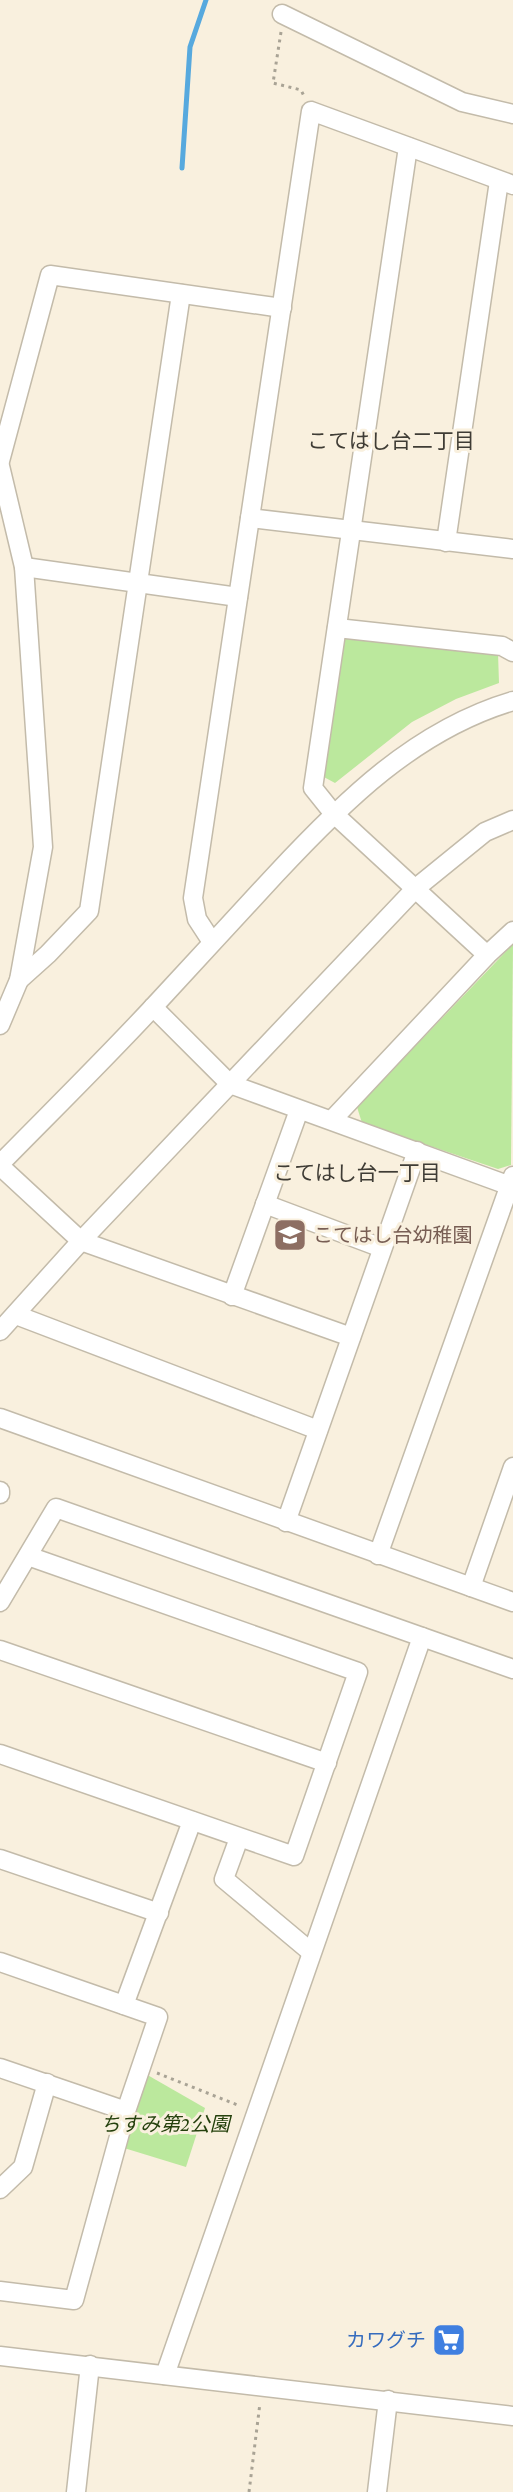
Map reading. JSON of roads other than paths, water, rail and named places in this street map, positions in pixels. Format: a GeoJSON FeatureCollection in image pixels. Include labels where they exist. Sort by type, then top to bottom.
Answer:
{"type":"FeatureCollection","features":[{"type":"Feature","properties":{"kind":"street"},"geometry":{"type":"LineString","coordinates":[[282,14],[462,102],[513,114]]}},
{"type":"Feature","properties":{"kind":"street"},"geometry":{"type":"LineString","coordinates":[[212,942],[197,919],[193,898],[311,111],[506,183],[446,542]]}},
{"type":"Feature","properties":{"kind":"street"},"geometry":{"type":"LineString","coordinates":[[408,147],[313,788],[333,813],[487,955]]}},
{"type":"Feature","properties":{"kind":"street"},"geometry":{"type":"LineString","coordinates":[[0,461],[50,276],[282,308]]}},
{"type":"Feature","properties":{"kind":"street"},"geometry":{"type":"LineString","coordinates":[[19,980],[48,954],[89,911],[181,294]]}},
{"type":"Feature","properties":{"kind":"street"},"geometry":{"type":"LineString","coordinates":[[0,466],[24,567],[43,847],[19,980],[0,1024]]}},
{"type":"Feature","properties":{"kind":"street"},"geometry":{"type":"LineString","coordinates":[[250,518],[350,532],[513,549]]}},
{"type":"Feature","properties":{"kind":"street"},"geometry":{"type":"LineString","coordinates":[[24,567],[238,597]]}},
{"type":"Feature","properties":{"kind":"street"},"geometry":{"type":"LineString","coordinates":[[337,628],[502,646],[513,652]]}},
{"type":"Feature","properties":{"kind":"street"},"geometry":{"type":"LineString","coordinates":[[351,1337],[81,1241],[0,1165],[153,1007],[333,813],[406,752],[446,727],[484,709],[513,701]]}},
{"type":"Feature","properties":{"kind":"street"},"geometry":{"type":"LineString","coordinates":[[0,1331],[81,1241],[416,888],[485,832],[513,820]]}},
{"type":"Feature","properties":{"kind":"street"},"geometry":{"type":"LineString","coordinates":[[332,1120],[487,955],[513,931]]}},
{"type":"Feature","properties":{"kind":"street"},"geometry":{"type":"LineString","coordinates":[[153,1007],[230,1084],[298,1110],[512,1183],[378,1555]]}},
{"type":"Feature","properties":{"kind":"street"},"geometry":{"type":"LineString","coordinates":[[232,1296],[298,1110]]}},
{"type":"Feature","properties":{"kind":"street"},"geometry":{"type":"LineString","coordinates":[[286,1522],[417,1151]]}},
{"type":"Feature","properties":{"kind":"street"},"geometry":{"type":"LineString","coordinates":[[265,1204],[382,1248]]}},
{"type":"Feature","properties":{"kind":"street"},"geometry":{"type":"LineString","coordinates":[[16,1315],[318,1430]]}},
{"type":"Feature","properties":{"kind":"street"},"geometry":{"type":"LineString","coordinates":[[0,1418],[513,1602]]}},
{"type":"Feature","properties":{"kind":"street"},"geometry":{"type":"LineString","coordinates":[[471,1587],[513,1467]]}},
{"type":"Feature","properties":{"kind":"street"},"geometry":{"type":"LineString","coordinates":[[0,1602],[56,1508],[513,1669]]}},
{"type":"Feature","properties":{"kind":"street"},"geometry":{"type":"LineString","coordinates":[[0,1754],[294,1856],[358,1672],[28,1556]]}},
{"type":"Feature","properties":{"kind":"street"},"geometry":{"type":"LineString","coordinates":[[165,2375],[422,1637]]}},
{"type":"Feature","properties":{"kind":"street"},"geometry":{"type":"LineString","coordinates":[[0,1650],[327,1763]]}},
{"type":"Feature","properties":{"kind":"street"},"geometry":{"type":"LineString","coordinates":[[124,2005],[192,1821]]}},
{"type":"Feature","properties":{"kind":"street"},"geometry":{"type":"LineString","coordinates":[[239,1838],[224,1879],[311,1952]]}},
{"type":"Feature","properties":{"kind":"street"},"geometry":{"type":"LineString","coordinates":[[0,1859],[159,1913]]}},
{"type":"Feature","properties":{"kind":"street"},"geometry":{"type":"LineString","coordinates":[[0,1962],[158,2017],[126,2111],[74,2300],[0,2291]]}},
{"type":"Feature","properties":{"kind":"street"},"geometry":{"type":"LineString","coordinates":[[0,2068],[126,2111]]}},
{"type":"Feature","properties":{"kind":"street"},"geometry":{"type":"LineString","coordinates":[[0,2189],[23,2167],[47,2083]]}},
{"type":"Feature","properties":{"kind":"street"},"geometry":{"type":"LineString","coordinates":[[1,2361],[90,2365],[513,2416]]}},
{"type":"Feature","properties":{"kind":"street"},"geometry":{"type":"LineString","coordinates":[[76,2492],[90,2365]]}},
{"type":"Feature","properties":{"kind":"street"},"geometry":{"type":"LineString","coordinates":[[377,2492],[388,2400]]}},
{"type":"Feature","properties":{"kind":"waterway"},"geometry":{"type":"LineString","coordinates":[[182,168],[190,47],[206,0]]}},
{"type":"Feature","properties":{"kind":"place","name":"こてはし台幼稚園"},"geometry":{"type":"Point","coordinates":[290,1235]}},
{"type":"Feature","properties":{"kind":"place","name":"カワグチ"},"geometry":{"type":"Point","coordinates":[449,2340]}},
{"type":"Feature","properties":{"kind":"district","name":"こてはし台二丁目"},"geometry":{"type":"Point","coordinates":[391,441]}},
{"type":"Feature","properties":{"kind":"district","name":"こてはし台一丁目"},"geometry":{"type":"Point","coordinates":[357,1173]}},
{"type":"Feature","properties":{"kind":"park label","name":"ちすみ第2公園"},"geometry":{"type":"Point","coordinates":[165,2124]}}]}
